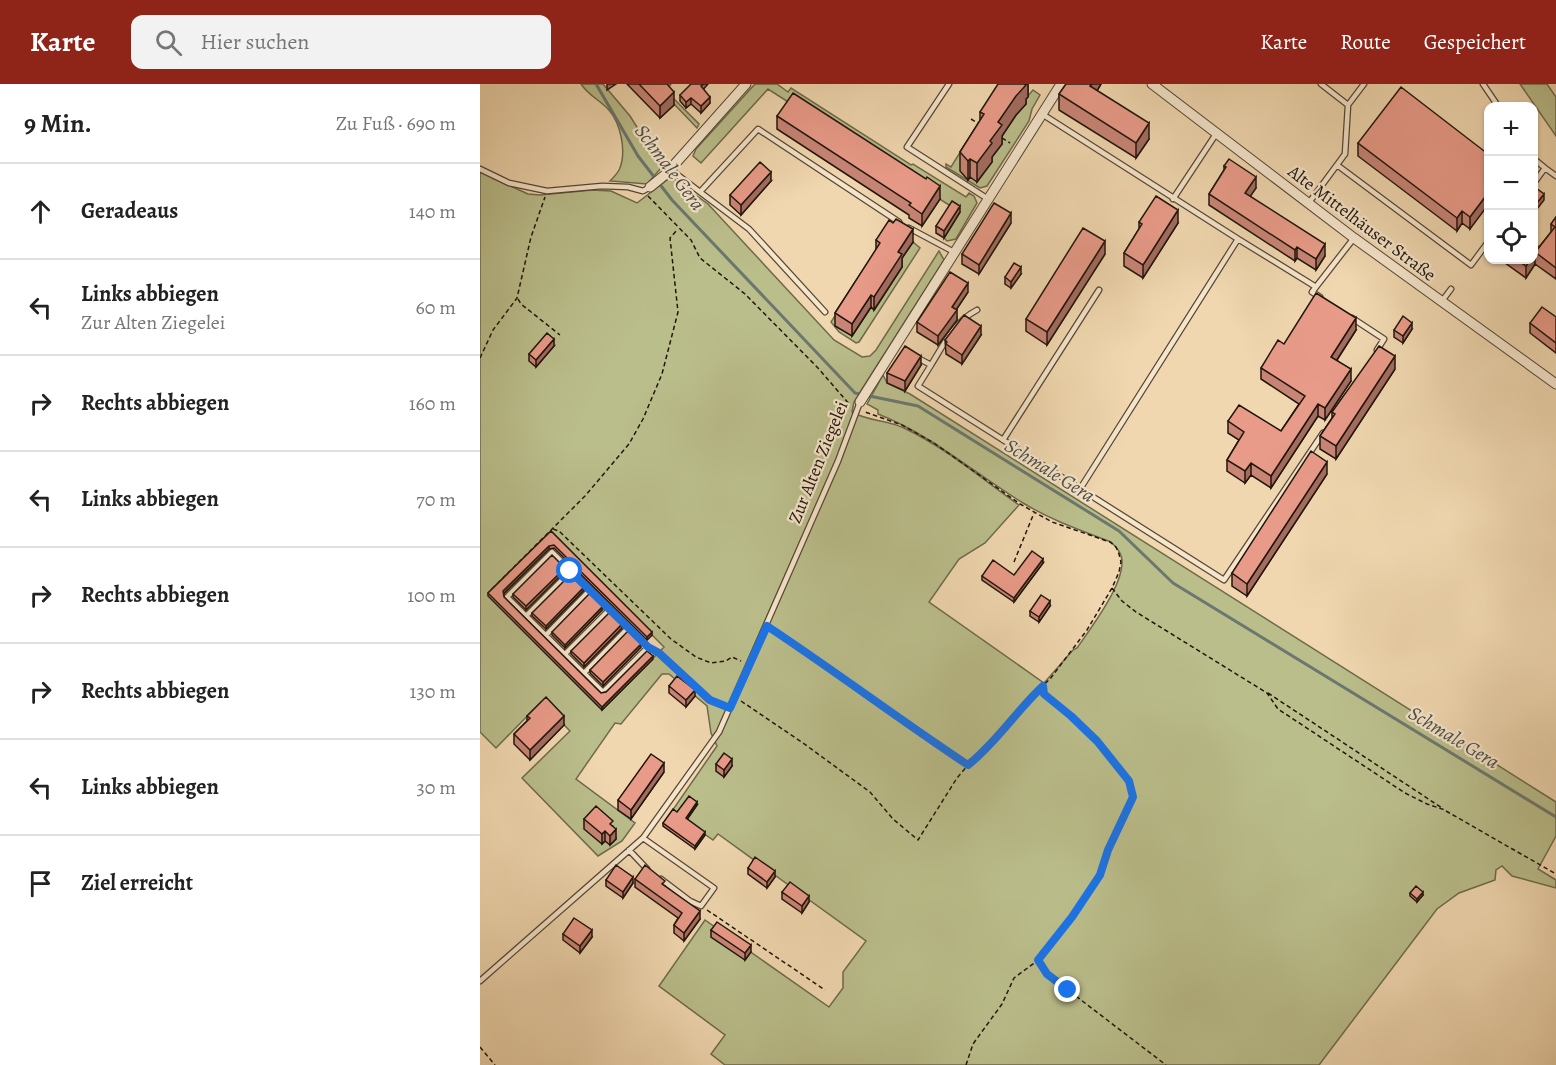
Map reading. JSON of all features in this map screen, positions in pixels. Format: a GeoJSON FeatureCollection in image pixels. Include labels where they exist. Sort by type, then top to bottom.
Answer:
{"type":"FeatureCollection","features":[{"type":"Feature","properties":{"kind":"street"},"geometry":{"type":"LineString","coordinates":[[646,189],[668,172],[746,84]]}},
{"type":"Feature","properties":{"kind":"street","name":"Zur Alten Ziegelei"},"geometry":{"type":"LineString","coordinates":[[858,406],[874,379],[900,348],[954,252],[1061,84]]}},
{"type":"Feature","properties":{"kind":"street","name":"Alte Mittelhäuser Straße"},"geometry":{"type":"LineString","coordinates":[[1152,84],[1353,238],[1556,384]]}},
{"type":"Feature","properties":{"kind":"lane"},"geometry":{"type":"LineString","coordinates":[[949,84],[907,147],[988,199]]}},
{"type":"Feature","properties":{"kind":"lane"},"geometry":{"type":"LineString","coordinates":[[1321,84],[1348,105]]}},
{"type":"Feature","properties":{"kind":"lane"},"geometry":{"type":"LineString","coordinates":[[1308,204],[1345,154],[1348,105],[1364,84]]}},
{"type":"Feature","properties":{"kind":"lane"},"geometry":{"type":"LineString","coordinates":[[1483,84],[1495,102]]}},
{"type":"Feature","properties":{"kind":"lane"},"geometry":{"type":"LineString","coordinates":[[1042,114],[1173,199],[1316,287]]}},
{"type":"Feature","properties":{"kind":"lane"},"geometry":{"type":"LineString","coordinates":[[700,192],[758,129],[911,230],[954,252]]}},
{"type":"Feature","properties":{"kind":"lane"},"geometry":{"type":"LineString","coordinates":[[1173,199],[1216,134]]}},
{"type":"Feature","properties":{"kind":"lane"},"geometry":{"type":"LineString","coordinates":[[1538,163],[1556,176]]}},
{"type":"Feature","properties":{"kind":"lane"},"geometry":{"type":"LineString","coordinates":[[1337,165],[1471,265],[1484,247]]}},
{"type":"Feature","properties":{"kind":"lane"},"geometry":{"type":"LineString","coordinates":[[1538,177],[1545,168]]}},
{"type":"Feature","properties":{"kind":"lane"},"geometry":{"type":"LineString","coordinates":[[480,169],[509,183],[547,191],[602,186],[646,189]]}},
{"type":"Feature","properties":{"kind":"lane"},"geometry":{"type":"LineString","coordinates":[[668,172],[700,192],[749,229],[825,312]]}},
{"type":"Feature","properties":{"kind":"lane"},"geometry":{"type":"LineString","coordinates":[[1321,298],[1312,292],[1353,238]]}},
{"type":"Feature","properties":{"kind":"lane"},"geometry":{"type":"LineString","coordinates":[[1080,489],[1238,239]]}},
{"type":"Feature","properties":{"kind":"lane"},"geometry":{"type":"LineString","coordinates":[[1442,302],[1451,289]]}},
{"type":"Feature","properties":{"kind":"lane"},"geometry":{"type":"LineString","coordinates":[[1003,440],[1099,290]]}},
{"type":"Feature","properties":{"kind":"lane"},"geometry":{"type":"LineString","coordinates":[[977,310],[954,327],[918,386],[1224,580],[1328,425]]}},
{"type":"Feature","properties":{"kind":"lane"},"geometry":{"type":"LineString","coordinates":[[1348,316],[1384,339],[1371,358]]}},
{"type":"Feature","properties":{"kind":"lane"},"geometry":{"type":"LineString","coordinates":[[913,355],[931,365]]}},
{"type":"Feature","properties":{"kind":"lane","name":"Zur Alten Ziegelei"},"geometry":{"type":"LineString","coordinates":[[480,981],[643,838],[719,732],[838,461],[858,406]]}},
{"type":"Feature","properties":{"kind":"lane"},"geometry":{"type":"LineString","coordinates":[[648,647],[603,692],[507,597],[552,552],[648,647],[659,653],[710,700],[730,708]]}},
{"type":"Feature","properties":{"kind":"lane"},"geometry":{"type":"LineString","coordinates":[[526,616],[570,571]]}},
{"type":"Feature","properties":{"kind":"lane"},"geometry":{"type":"LineString","coordinates":[[546,635],[590,590]]}},
{"type":"Feature","properties":{"kind":"lane"},"geometry":{"type":"LineString","coordinates":[[565,654],[609,610]]}},
{"type":"Feature","properties":{"kind":"lane"},"geometry":{"type":"LineString","coordinates":[[584,673],[628,628]]}},
{"type":"Feature","properties":{"kind":"lane"},"geometry":{"type":"LineString","coordinates":[[629,850],[652,873],[690,901],[701,906],[714,888],[643,838]]}},
{"type":"Feature","properties":{"kind":"path"},"geometry":{"type":"LineString","coordinates":[[970,119],[982,126]]}},
{"type":"Feature","properties":{"kind":"path"},"geometry":{"type":"LineString","coordinates":[[1001,137],[1014,145]]}},
{"type":"Feature","properties":{"kind":"path"},"geometry":{"type":"LineString","coordinates":[[646,189],[691,240],[700,258],[745,294],[818,368],[844,400],[902,425],[934,443],[1052,522],[1110,542],[1116,547],[1121,562],[1112,588],[1081,639],[1043,686],[1023,704],[997,739],[957,778],[918,840],[893,819],[870,792],[803,743],[735,698]]}},
{"type":"Feature","properties":{"kind":"path"},"geometry":{"type":"LineString","coordinates":[[480,358],[493,330],[517,298],[531,237],[547,191]]}},
{"type":"Feature","properties":{"kind":"path"},"geometry":{"type":"LineString","coordinates":[[492,589],[585,496],[629,444],[643,420],[662,374],[678,312],[670,238],[679,228]]}},
{"type":"Feature","properties":{"kind":"path"},"geometry":{"type":"LineString","coordinates":[[517,298],[521,304],[560,335]]}},
{"type":"Feature","properties":{"kind":"path"},"geometry":{"type":"LineString","coordinates":[[1014,562],[1034,512]]}},
{"type":"Feature","properties":{"kind":"path"},"geometry":{"type":"LineString","coordinates":[[559,523],[559,531]]}},
{"type":"Feature","properties":{"kind":"path"},"geometry":{"type":"LineString","coordinates":[[552,529],[559,531],[671,639],[696,657],[711,663],[726,661],[732,657],[749,665]]}},
{"type":"Feature","properties":{"kind":"path"},"geometry":{"type":"LineString","coordinates":[[1112,588],[1122,601],[1136,612],[1267,693],[1445,810],[1556,874]]}},
{"type":"Feature","properties":{"kind":"path"},"geometry":{"type":"LineString","coordinates":[[767,626],[968,765]]}},
{"type":"Feature","properties":{"kind":"path"},"geometry":{"type":"LineString","coordinates":[[966,1065],[973,1044],[1002,1004],[1014,978],[1038,960],[1072,917],[1100,875],[1108,850],[1133,797],[1129,781],[1097,741],[1044,694],[1043,686]]}},
{"type":"Feature","properties":{"kind":"path"},"geometry":{"type":"LineString","coordinates":[[1267,693],[1278,709],[1405,793],[1445,810]]}},
{"type":"Feature","properties":{"kind":"path"},"geometry":{"type":"LineString","coordinates":[[701,906],[825,990]]}},
{"type":"Feature","properties":{"kind":"path"},"geometry":{"type":"LineString","coordinates":[[1038,960],[1047,974],[1167,1065]]}},
{"type":"Feature","properties":{"kind":"path"},"geometry":{"type":"LineString","coordinates":[[480,1047],[495,1065]]}},
{"type":"Feature","properties":{"kind":"green space"},"geometry":{"type":"Polygon","coordinates":[[[581,84],[603,84],[630,116],[662,167],[647,184],[610,181],[621,163],[623,147],[620,131],[609,110],[581,84]]]}},
{"type":"Feature","properties":{"kind":"green space"},"geometry":{"type":"Polygon","coordinates":[[[655,84],[671,84],[666,91],[699,124],[697,128],[655,84]]]}},
{"type":"Feature","properties":{"kind":"green space"},"geometry":{"type":"Polygon","coordinates":[[[755,84],[777,84],[788,92],[791,88],[911,165],[913,164],[966,197],[969,193],[974,196],[977,203],[956,239],[947,241],[944,238],[960,212],[768,89],[701,163],[693,156],[696,149],[755,84]]]}},
{"type":"Feature","properties":{"kind":"green space"},"geometry":{"type":"Polygon","coordinates":[[[1520,84],[1547,84],[1556,97],[1556,136],[1538,110],[1538,102],[1532,102],[1520,84]]]}},
{"type":"Feature","properties":{"kind":"green space"},"geometry":{"type":"Polygon","coordinates":[[[1001,87],[1028,96],[1033,90],[1040,95],[1032,109],[1029,121],[987,186],[980,188],[946,167],[946,164],[951,167],[1001,87]]]}},
{"type":"Feature","properties":{"kind":"green space"},"geometry":{"type":"Polygon","coordinates":[[[480,172],[528,194],[611,191],[637,203],[671,177],[708,204],[834,340],[862,357],[870,356],[876,350],[939,251],[944,260],[854,402],[852,412],[898,425],[919,436],[949,454],[1019,505],[985,543],[959,559],[929,602],[1044,683],[1077,648],[1098,618],[1117,582],[1122,558],[1111,542],[1034,509],[935,443],[878,414],[878,410],[867,404],[883,375],[887,383],[910,394],[1556,802],[1556,836],[1538,869],[1556,880],[1556,888],[1512,876],[1502,866],[1496,870],[1495,880],[1459,893],[1437,909],[1319,1065],[725,1065],[711,1054],[725,1035],[659,986],[705,920],[829,1007],[843,988],[843,972],[866,941],[718,834],[713,840],[672,811],[717,746],[711,733],[707,706],[669,674],[662,674],[621,724],[615,723],[576,779],[635,823],[622,841],[598,856],[522,778],[570,731],[541,702],[496,748],[480,732],[480,172]],[[551,534],[489,596],[602,710],[664,647],[551,534]]]}},
{"type":"Feature","properties":{"kind":"green space"},"geometry":{"type":"Polygon","coordinates":[[[913,242],[920,248],[859,342],[856,343],[839,332],[831,322],[876,253],[852,336],[871,307],[875,309],[902,267],[898,264],[913,242]]]}},
{"type":"Feature","properties":{"kind":"building"},"geometry":{"type":"Polygon","coordinates":[[[639,84],[667,84],[674,92],[660,106],[639,84]]]}},
{"type":"Feature","properties":{"kind":"building"},"geometry":{"type":"Polygon","coordinates":[[[691,84],[703,84],[701,86],[710,97],[701,106],[691,98],[686,102],[680,95],[691,84]]]}},
{"type":"Feature","properties":{"kind":"building"},"geometry":{"type":"Polygon","coordinates":[[[998,84],[1026,85],[998,122],[1002,125],[977,163],[970,159],[968,161],[960,152],[984,114],[980,112],[998,84]]]}},
{"type":"Feature","properties":{"kind":"building"},"geometry":{"type":"Polygon","coordinates":[[[1066,84],[1092,84],[1090,86],[1149,123],[1136,143],[1059,94],[1066,84]]]}},
{"type":"Feature","properties":{"kind":"building"},"geometry":{"type":"Polygon","coordinates":[[[1401,87],[1484,151],[1484,198],[1470,217],[1462,211],[1457,218],[1358,143],[1401,87]]]}},
{"type":"Feature","properties":{"kind":"building"},"geometry":{"type":"Polygon","coordinates":[[[793,93],[940,186],[922,214],[909,205],[911,203],[777,116],[793,93]]]}},
{"type":"Feature","properties":{"kind":"building"},"geometry":{"type":"Polygon","coordinates":[[[1229,159],[1256,177],[1245,193],[1325,244],[1316,259],[1297,247],[1295,250],[1209,194],[1229,159]]]}},
{"type":"Feature","properties":{"kind":"building"},"geometry":{"type":"Polygon","coordinates":[[[760,162],[771,172],[741,205],[730,195],[760,162]]]}},
{"type":"Feature","properties":{"kind":"building"},"geometry":{"type":"Polygon","coordinates":[[[1538,190],[1544,194],[1538,202],[1538,190]]]}},
{"type":"Feature","properties":{"kind":"building"},"geometry":{"type":"Polygon","coordinates":[[[1156,196],[1178,210],[1143,265],[1124,253],[1142,224],[1139,222],[1156,196]]]}},
{"type":"Feature","properties":{"kind":"building"},"geometry":{"type":"Polygon","coordinates":[[[952,201],[960,206],[944,231],[936,226],[952,201]]]}},
{"type":"Feature","properties":{"kind":"building"},"geometry":{"type":"Polygon","coordinates":[[[994,203],[1011,213],[979,265],[962,254],[994,203]]]}},
{"type":"Feature","properties":{"kind":"building"},"geometry":{"type":"Polygon","coordinates":[[[1556,217],[1556,268],[1538,254],[1538,249],[1555,227],[1551,224],[1556,217]]]}},
{"type":"Feature","properties":{"kind":"building"},"geometry":{"type":"Polygon","coordinates":[[[896,219],[913,229],[898,252],[902,254],[874,297],[871,295],[852,324],[835,313],[880,243],[876,240],[889,220],[893,223],[896,219]]]}},
{"type":"Feature","properties":{"kind":"building"},"geometry":{"type":"Polygon","coordinates":[[[1083,228],[1105,241],[1047,332],[1026,319],[1083,228]]]}},
{"type":"Feature","properties":{"kind":"building"},"geometry":{"type":"Polygon","coordinates":[[[1014,263],[1021,267],[1011,282],[1005,277],[1014,263]]]}},
{"type":"Feature","properties":{"kind":"building"},"geometry":{"type":"Polygon","coordinates":[[[950,272],[968,283],[952,307],[957,310],[938,336],[917,322],[950,272]]]}},
{"type":"Feature","properties":{"kind":"building"},"geometry":{"type":"Polygon","coordinates":[[[1316,293],[1356,318],[1331,357],[1351,369],[1325,408],[1318,404],[1271,476],[1251,463],[1245,471],[1227,460],[1244,432],[1228,421],[1239,405],[1281,431],[1305,396],[1261,368],[1278,340],[1284,344],[1316,293]]]}},
{"type":"Feature","properties":{"kind":"building"},"geometry":{"type":"Polygon","coordinates":[[[1542,307],[1556,317],[1556,343],[1530,323],[1542,307]]]}},
{"type":"Feature","properties":{"kind":"building"},"geometry":{"type":"Polygon","coordinates":[[[964,315],[981,326],[962,355],[946,344],[945,340],[964,315]]]}},
{"type":"Feature","properties":{"kind":"building"},"geometry":{"type":"Polygon","coordinates":[[[1403,316],[1412,323],[1403,336],[1394,330],[1403,316]]]}},
{"type":"Feature","properties":{"kind":"building"},"geometry":{"type":"Polygon","coordinates":[[[547,333],[554,339],[536,360],[529,354],[547,333]]]}},
{"type":"Feature","properties":{"kind":"building"},"geometry":{"type":"Polygon","coordinates":[[[905,346],[921,356],[905,381],[887,373],[905,346]]]}},
{"type":"Feature","properties":{"kind":"building"},"geometry":{"type":"Polygon","coordinates":[[[1379,346],[1395,356],[1336,446],[1320,436],[1335,414],[1332,412],[1379,346]]]}},
{"type":"Feature","properties":{"kind":"building"},"geometry":{"type":"Polygon","coordinates":[[[1311,451],[1327,462],[1247,584],[1232,573],[1311,451]]]}},
{"type":"Feature","properties":{"kind":"building"},"geometry":{"type":"Polygon","coordinates":[[[551,531],[652,632],[647,637],[554,545],[549,546],[503,591],[504,597],[601,693],[606,692],[647,651],[653,656],[602,707],[488,593],[551,531]]]}},
{"type":"Feature","properties":{"kind":"building"},"geometry":{"type":"Polygon","coordinates":[[[1032,551],[1043,559],[1014,598],[982,576],[993,560],[1014,575],[1032,551]]]}},
{"type":"Feature","properties":{"kind":"building"},"geometry":{"type":"Polygon","coordinates":[[[552,555],[565,568],[526,606],[513,594],[552,555]]]}},
{"type":"Feature","properties":{"kind":"building"},"geometry":{"type":"Polygon","coordinates":[[[571,574],[584,587],[546,626],[532,613],[571,574]]]}},
{"type":"Feature","properties":{"kind":"building"},"geometry":{"type":"Polygon","coordinates":[[[590,593],[603,606],[565,645],[552,632],[590,593]]]}},
{"type":"Feature","properties":{"kind":"building"},"geometry":{"type":"Polygon","coordinates":[[[1041,595],[1050,601],[1039,617],[1030,611],[1041,595]]]}},
{"type":"Feature","properties":{"kind":"building"},"geometry":{"type":"Polygon","coordinates":[[[610,612],[622,624],[584,663],[571,651],[610,612]]]}},
{"type":"Feature","properties":{"kind":"building"},"geometry":{"type":"Polygon","coordinates":[[[628,631],[641,644],[603,682],[590,670],[628,631]]]}},
{"type":"Feature","properties":{"kind":"building"},"geometry":{"type":"Polygon","coordinates":[[[677,676],[695,690],[686,700],[669,686],[677,676]]]}},
{"type":"Feature","properties":{"kind":"building"},"geometry":{"type":"Polygon","coordinates":[[[546,697],[564,716],[530,750],[514,734],[530,718],[527,716],[546,697]]]}},
{"type":"Feature","properties":{"kind":"building"},"geometry":{"type":"Polygon","coordinates":[[[724,753],[732,759],[724,770],[716,764],[724,753]]]}},
{"type":"Feature","properties":{"kind":"building"},"geometry":{"type":"Polygon","coordinates":[[[651,754],[664,763],[631,810],[618,800],[651,754]]]}},
{"type":"Feature","properties":{"kind":"building"},"geometry":{"type":"Polygon","coordinates":[[[689,796],[697,802],[686,818],[705,832],[695,846],[663,823],[673,809],[677,812],[689,796]]]}},
{"type":"Feature","properties":{"kind":"building"},"geometry":{"type":"Polygon","coordinates":[[[596,806],[613,821],[610,824],[616,829],[610,836],[605,831],[602,834],[584,819],[596,806]]]}},
{"type":"Feature","properties":{"kind":"building"},"geometry":{"type":"Polygon","coordinates":[[[755,857],[775,871],[767,882],[748,868],[755,857]]]}},
{"type":"Feature","properties":{"kind":"building"},"geometry":{"type":"Polygon","coordinates":[[[616,865],[633,877],[623,892],[606,880],[616,865]]]}},
{"type":"Feature","properties":{"kind":"building"},"geometry":{"type":"Polygon","coordinates":[[[645,865],[665,881],[662,884],[700,911],[684,933],[674,925],[682,913],[635,879],[645,865]]]}},
{"type":"Feature","properties":{"kind":"building"},"geometry":{"type":"Polygon","coordinates":[[[790,882],[809,896],[802,906],[782,892],[790,882]]]}},
{"type":"Feature","properties":{"kind":"building"},"geometry":{"type":"Polygon","coordinates":[[[1416,886],[1423,892],[1417,899],[1410,893],[1416,886]]]}},
{"type":"Feature","properties":{"kind":"building"},"geometry":{"type":"Polygon","coordinates":[[[574,918],[592,930],[580,946],[563,934],[574,918]]]}},
{"type":"Feature","properties":{"kind":"building"},"geometry":{"type":"Polygon","coordinates":[[[717,922],[751,945],[745,953],[711,930],[717,922]]]}},
{"type":"Feature","properties":{"kind":"waterway","name":"Schmale Gera"},"geometry":{"type":"LineString","coordinates":[[596,84],[638,156],[672,200],[855,393],[918,406],[1119,531],[1173,583],[1556,817]]}},
{"type":"Feature","properties":{"kind":"route"},"geometry":{"type":"LineString","coordinates":[[570,571],[648,647],[659,653],[685,675],[710,700],[730,708],[767,626],[968,765],[997,739],[1023,704],[1043,686],[1044,694],[1097,741],[1129,781],[1133,797],[1108,850],[1100,875],[1072,917],[1038,960],[1047,974],[1068,990]]}}]}
